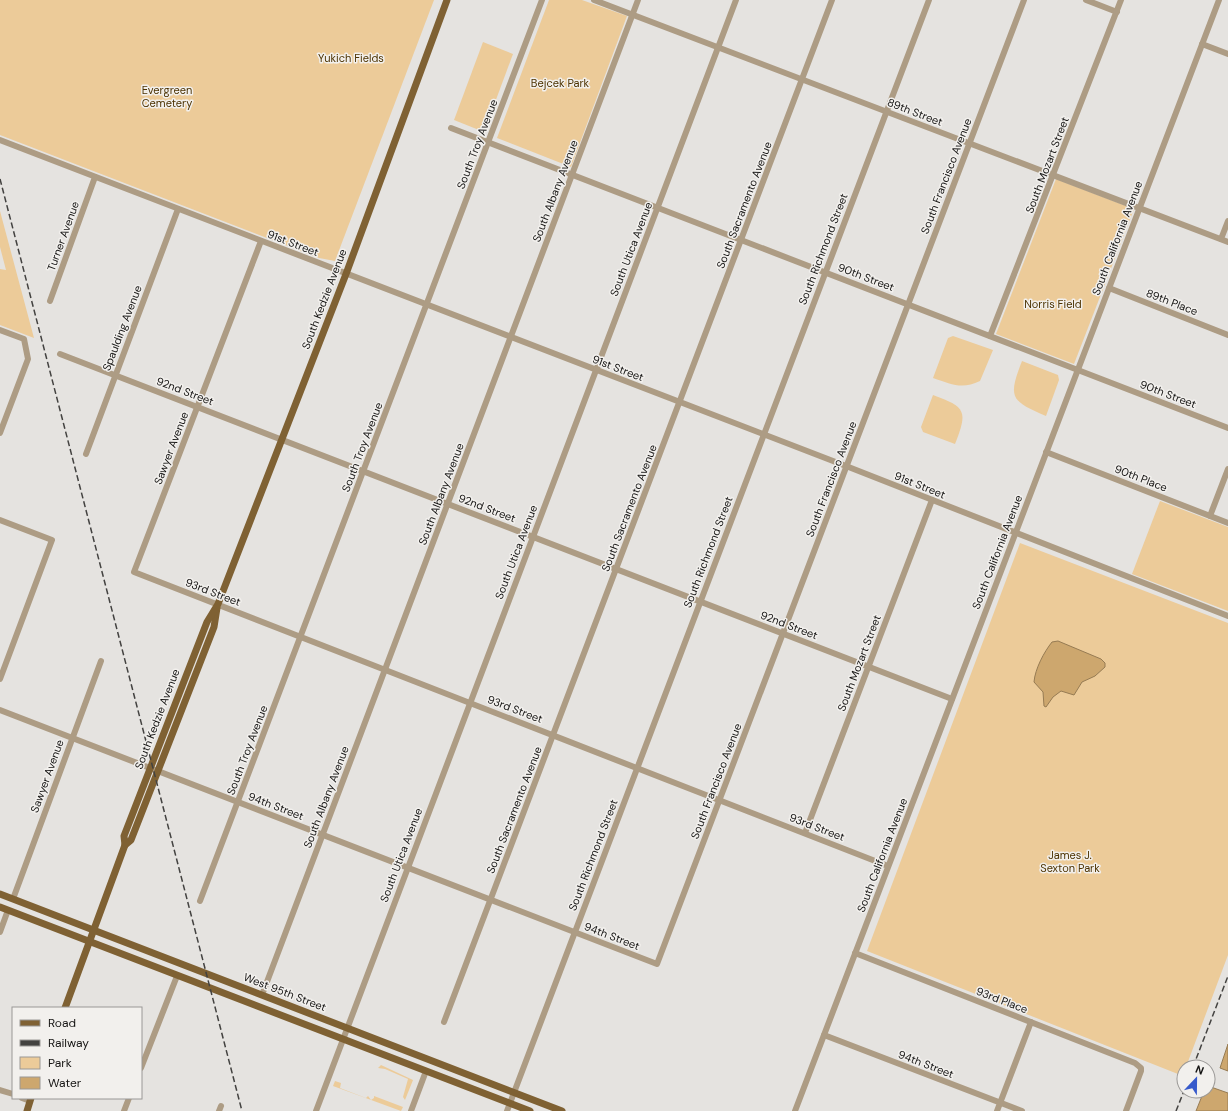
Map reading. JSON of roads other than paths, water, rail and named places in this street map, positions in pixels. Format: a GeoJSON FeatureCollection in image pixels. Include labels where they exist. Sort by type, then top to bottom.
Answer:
{"type":"FeatureCollection","features":[{"type":"Feature","properties":{"kind":"main road","name":"South Kedzie Avenue"},"geometry":{"type":"LineString","coordinates":[[65,1007],[125,845],[124,836],[207,622],[218,604],[346,274],[448,0]]}},
{"type":"Feature","properties":{"kind":"main road","name":"South Kedzie Avenue"},"geometry":{"type":"LineString","coordinates":[[125,845],[131,840],[214,627],[218,604]]}},
{"type":"Feature","properties":{"kind":"main road","name":"West 95th Street"},"geometry":{"type":"LineString","coordinates":[[0,894],[562,1111]]}},
{"type":"Feature","properties":{"kind":"main road"},"geometry":{"type":"LineString","coordinates":[[0,907],[342,1040],[530,1111]]}},
{"type":"Feature","properties":{"kind":"main road"},"geometry":{"type":"LineString","coordinates":[[26,1111],[31,1100]]}},
{"type":"Feature","properties":{"kind":"street","name":"South Troy Avenue"},"geometry":{"type":"LineString","coordinates":[[200,901],[542,0]]}},
{"type":"Feature","properties":{"kind":"street","name":"89th Street"},"geometry":{"type":"LineString","coordinates":[[594,0],[1228,242]]}},
{"type":"Feature","properties":{"kind":"street","name":"South Albany Avenue"},"geometry":{"type":"LineString","coordinates":[[262,995],[638,0]]}},
{"type":"Feature","properties":{"kind":"street","name":"South Utica Avenue"},"geometry":{"type":"LineString","coordinates":[[316,1111],[346,1028],[736,0]]}},
{"type":"Feature","properties":{"kind":"street","name":"South Sacramento Avenue"},"geometry":{"type":"LineString","coordinates":[[444,1022],[832,0]]}},
{"type":"Feature","properties":{"kind":"street","name":"South Richmond Street"},"geometry":{"type":"LineString","coordinates":[[507,1111],[929,0]]}},
{"type":"Feature","properties":{"kind":"street","name":"South Francisco Avenue"},"geometry":{"type":"LineString","coordinates":[[657,964],[1024,0]]}},
{"type":"Feature","properties":{"kind":"street"},"geometry":{"type":"LineString","coordinates":[[1086,0],[1117,12]]}},
{"type":"Feature","properties":{"kind":"street","name":"South Mozart Street"},"geometry":{"type":"LineString","coordinates":[[990,336],[1121,0]]}},
{"type":"Feature","properties":{"kind":"street","name":"South California Avenue"},"geometry":{"type":"LineString","coordinates":[[795,1111],[1219,0]]}},
{"type":"Feature","properties":{"kind":"street"},"geometry":{"type":"LineString","coordinates":[[1202,44],[1228,54]]}},
{"type":"Feature","properties":{"kind":"street","name":"90th Street"},"geometry":{"type":"LineString","coordinates":[[452,128],[1228,428]]}},
{"type":"Feature","properties":{"kind":"street","name":"91st Street"},"geometry":{"type":"LineString","coordinates":[[0,140],[95,178],[846,466],[1228,616]]}},
{"type":"Feature","properties":{"kind":"street","name":"Turner Avenue"},"geometry":{"type":"LineString","coordinates":[[50,301],[95,178]]}},
{"type":"Feature","properties":{"kind":"street","name":"Spaulding Avenue"},"geometry":{"type":"LineString","coordinates":[[86,454],[178,209]]}},
{"type":"Feature","properties":{"kind":"street"},"geometry":{"type":"LineString","coordinates":[[1221,239],[1228,221]]}},
{"type":"Feature","properties":{"kind":"street","name":"Sawyer Avenue"},"geometry":{"type":"LineString","coordinates":[[134,572],[261,241]]}},
{"type":"Feature","properties":{"kind":"street","name":"89th Place"},"geometry":{"type":"LineString","coordinates":[[1109,288],[1228,335]]}},
{"type":"Feature","properties":{"kind":"street"},"geometry":{"type":"LineString","coordinates":[[0,330],[24,339],[28,359],[0,433]]}},
{"type":"Feature","properties":{"kind":"street","name":"92nd Street"},"geometry":{"type":"LineString","coordinates":[[60,354],[952,699]]}},
{"type":"Feature","properties":{"kind":"street","name":"90th Place"},"geometry":{"type":"LineString","coordinates":[[1046,452],[1228,523]]}},
{"type":"Feature","properties":{"kind":"street"},"geometry":{"type":"LineString","coordinates":[[1210,516],[1228,469]]}},
{"type":"Feature","properties":{"kind":"street","name":"South Mozart Street"},"geometry":{"type":"LineString","coordinates":[[805,833],[932,500]]}},
{"type":"Feature","properties":{"kind":"street"},"geometry":{"type":"LineString","coordinates":[[0,520],[52,540],[0,679]]}},
{"type":"Feature","properties":{"kind":"street","name":"93rd Street"},"geometry":{"type":"LineString","coordinates":[[134,572],[888,866]]}},
{"type":"Feature","properties":{"kind":"street","name":"Sawyer Avenue"},"geometry":{"type":"LineString","coordinates":[[13,899],[101,661]]}},
{"type":"Feature","properties":{"kind":"street","name":"94th Street"},"geometry":{"type":"LineString","coordinates":[[0,710],[657,964]]}},
{"type":"Feature","properties":{"kind":"street"},"geometry":{"type":"LineString","coordinates":[[0,932],[8,910]]}},
{"type":"Feature","properties":{"kind":"street","name":"93rd Place"},"geometry":{"type":"LineString","coordinates":[[855,953],[1135,1062],[1140,1068],[1126,1111]]}},
{"type":"Feature","properties":{"kind":"street"},"geometry":{"type":"LineString","coordinates":[[142,1065],[177,976]]}},
{"type":"Feature","properties":{"kind":"street"},"geometry":{"type":"LineString","coordinates":[[997,1111],[1030,1022]]}},
{"type":"Feature","properties":{"kind":"street","name":"94th Street"},"geometry":{"type":"LineString","coordinates":[[824,1035],[1022,1111]]}},
{"type":"Feature","properties":{"kind":"street"},"geometry":{"type":"LineString","coordinates":[[411,1111],[426,1071]]}},
{"type":"Feature","properties":{"kind":"street"},"geometry":{"type":"LineString","coordinates":[[0,1090],[12,1094]]}},
{"type":"Feature","properties":{"kind":"street"},"geometry":{"type":"LineString","coordinates":[[124,1111],[129,1099]]}},
{"type":"Feature","properties":{"kind":"water"},"geometry":{"type":"Polygon","coordinates":[[[1058,641],[1101,659],[1105,663],[1105,667],[1095,676],[1082,682],[1074,695],[1061,691],[1053,697],[1046,707],[1044,706],[1043,692],[1034,682],[1040,661],[1052,642],[1058,641]]]}},
{"type":"Feature","properties":{"kind":"water"},"geometry":{"type":"Polygon","coordinates":[[[1228,1044],[1228,1071],[1220,1068],[1228,1044]]]}},
{"type":"Feature","properties":{"kind":"water"},"geometry":{"type":"Polygon","coordinates":[[[1216,1089],[1228,1093],[1228,1111],[1196,1111],[1201,1099],[1216,1099],[1216,1089]]]}},
{"type":"Feature","properties":{"kind":"railway"},"geometry":{"type":"LineString","coordinates":[[0,179],[242,1111]]}},
{"type":"Feature","properties":{"kind":"railway"},"geometry":{"type":"LineString","coordinates":[[1196,1059],[1228,976]]}},
{"type":"Feature","properties":{"kind":"railway"},"geometry":{"type":"LineString","coordinates":[[1176,1111],[1181,1099]]}},
{"type":"Feature","properties":{"kind":"park label","name":"Yukich Fields"},"geometry":{"type":"Point","coordinates":[351,58]}},
{"type":"Feature","properties":{"kind":"park label","name":"Bejcek Park"},"geometry":{"type":"Point","coordinates":[560,83]}},
{"type":"Feature","properties":{"kind":"park label","name":"Evergreen Cemetery"},"geometry":{"type":"Point","coordinates":[167,96]}},
{"type":"Feature","properties":{"kind":"park label","name":"Norris Field"},"geometry":{"type":"Point","coordinates":[1053,304]}},
{"type":"Feature","properties":{"kind":"park label","name":"James J. Sexton Park"},"geometry":{"type":"Point","coordinates":[1070,861]}}]}
